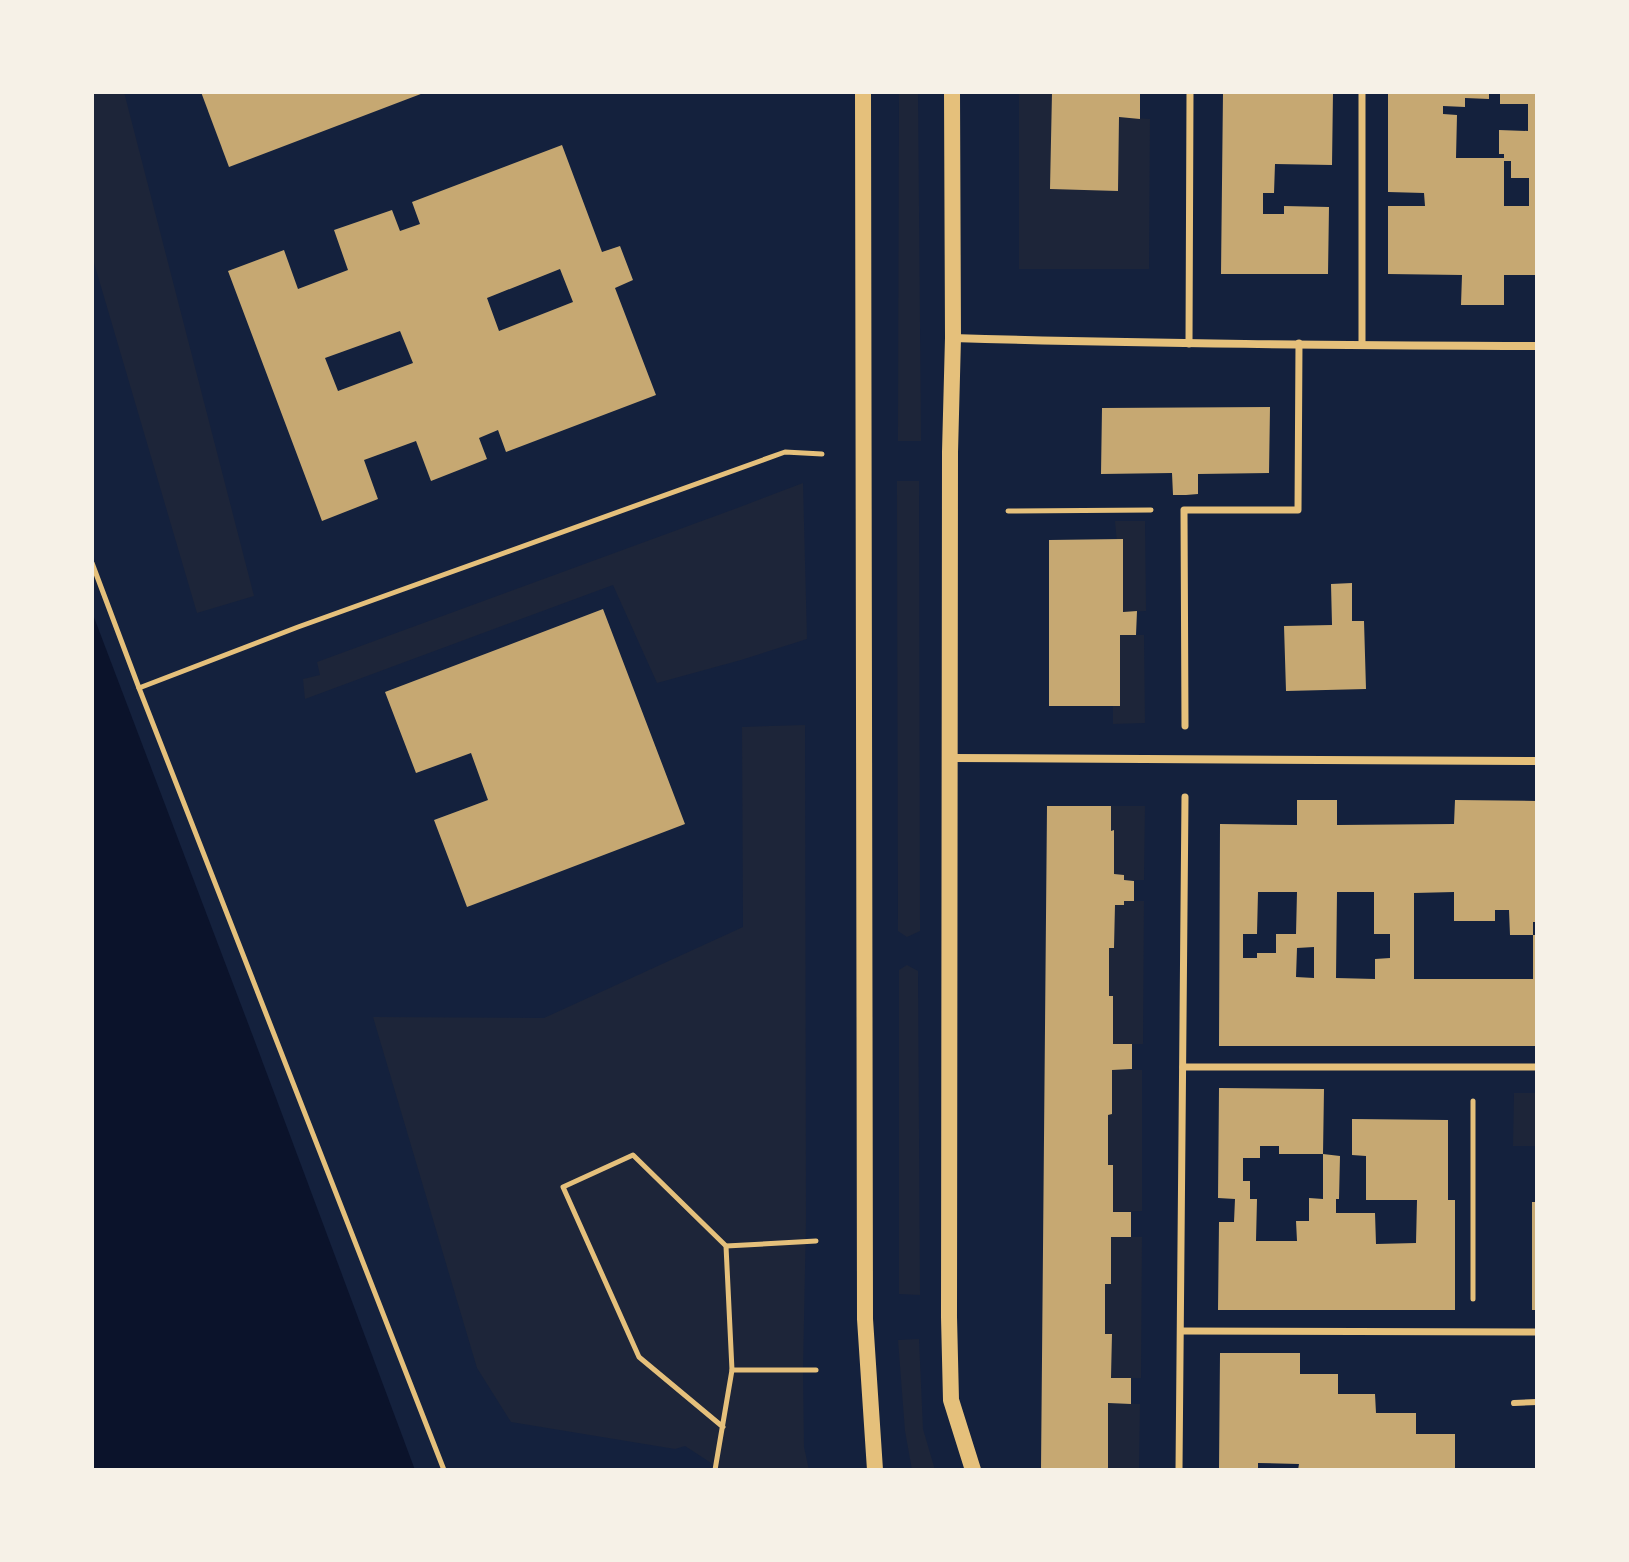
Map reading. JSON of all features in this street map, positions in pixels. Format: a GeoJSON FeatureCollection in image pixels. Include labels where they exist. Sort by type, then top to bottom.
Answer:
{"type":"FeatureCollection","features":[{"type":"Feature","properties":{"kind":"main road"},"geometry":{"type":"LineString","coordinates":[[863,92],[865,1319],[875,1470]]}},
{"type":"Feature","properties":{"kind":"main road"},"geometry":{"type":"LineString","coordinates":[[952,92],[949,1317],[951,1400],[973,1470]]}},
{"type":"Feature","properties":{"kind":"street"},"geometry":{"type":"LineString","coordinates":[[1189,344],[1190,92]]}},
{"type":"Feature","properties":{"kind":"street"},"geometry":{"type":"LineString","coordinates":[[1362,92],[1362,345]]}},
{"type":"Feature","properties":{"kind":"street"},"geometry":{"type":"LineString","coordinates":[[953,338],[1189,344],[1537,346]]}},
{"type":"Feature","properties":{"kind":"street"},"geometry":{"type":"LineString","coordinates":[[1185,726],[1184,510],[1298,510],[1299,343]]}},
{"type":"Feature","properties":{"kind":"street"},"geometry":{"type":"LineString","coordinates":[[951,758],[1537,761]]}},
{"type":"Feature","properties":{"kind":"street"},"geometry":{"type":"LineString","coordinates":[[1179,1470],[1185,797]]}},
{"type":"Feature","properties":{"kind":"street"},"geometry":{"type":"LineString","coordinates":[[1183,1067],[1537,1067]]}},
{"type":"Feature","properties":{"kind":"street"},"geometry":{"type":"LineString","coordinates":[[1181,1331],[1537,1332]]}},
{"type":"Feature","properties":{"kind":"lane"},"geometry":{"type":"LineString","coordinates":[[1514,1403],[1537,1402]]}},
{"type":"Feature","properties":{"kind":"path"},"geometry":{"type":"LineString","coordinates":[[139,688],[298,627],[785,452],[822,454]]}},
{"type":"Feature","properties":{"kind":"path"},"geometry":{"type":"LineString","coordinates":[[1008,511],[1184,510]]}},
{"type":"Feature","properties":{"kind":"path"},"geometry":{"type":"LineString","coordinates":[[92,563],[444,1470]]}},
{"type":"Feature","properties":{"kind":"path"},"geometry":{"type":"LineString","coordinates":[[1473,1067],[1473,1332]]}},
{"type":"Feature","properties":{"kind":"path"},"geometry":{"type":"LineString","coordinates":[[715,1470],[723,1427],[732,1370],[726,1246],[633,1155],[563,1187],[639,1357],[723,1427]]}},
{"type":"Feature","properties":{"kind":"path"},"geometry":{"type":"LineString","coordinates":[[726,1246],[816,1241]]}},
{"type":"Feature","properties":{"kind":"path"},"geometry":{"type":"LineString","coordinates":[[732,1370],[816,1370]]}},
{"type":"Feature","properties":{"kind":"shaded area"},"geometry":{"type":"Polygon","coordinates":[[[92,92],[124,92],[254,596],[197,613],[92,256],[92,92]]]}},
{"type":"Feature","properties":{"kind":"shaded area"},"geometry":{"type":"Polygon","coordinates":[[[899,92],[918,92],[921,441],[898,441],[899,92]]]}},
{"type":"Feature","properties":{"kind":"shaded area"},"geometry":{"type":"Polygon","coordinates":[[[1019,92],[1052,92],[1051,189],[1118,190],[1119,117],[1150,119],[1149,269],[1019,269],[1019,92]]]}},
{"type":"Feature","properties":{"kind":"shaded area"},"geometry":{"type":"Polygon","coordinates":[[[897,481],[919,481],[920,931],[907,937],[898,931],[897,481]]]}},
{"type":"Feature","properties":{"kind":"shaded area"},"geometry":{"type":"Polygon","coordinates":[[[803,483],[807,639],[657,683],[613,585],[305,699],[303,679],[320,675],[317,662],[803,483]]]}},
{"type":"Feature","properties":{"kind":"shaded area"},"geometry":{"type":"Polygon","coordinates":[[[1115,521],[1145,521],[1146,611],[1123,612],[1115,521]]]}},
{"type":"Feature","properties":{"kind":"shaded area"},"geometry":{"type":"Polygon","coordinates":[[[92,612],[254,1039],[415,1470],[92,1470],[92,612]]]}},
{"type":"Feature","properties":{"kind":"shaded area"},"geometry":{"type":"Polygon","coordinates":[[[1120,635],[1144,635],[1145,723],[1113,724],[1113,706],[1120,705],[1120,635]]]}},
{"type":"Feature","properties":{"kind":"shaded area"},"geometry":{"type":"Polygon","coordinates":[[[805,725],[806,1220],[803,1370],[804,1447],[809,1470],[722,1470],[685,1446],[675,1449],[511,1422],[477,1368],[373,1017],[544,1018],[743,927],[742,727],[805,725]]]}},
{"type":"Feature","properties":{"kind":"shaded area"},"geometry":{"type":"Polygon","coordinates":[[[1111,806],[1145,806],[1144,880],[1124,880],[1124,875],[1114,874],[1111,806]]]}},
{"type":"Feature","properties":{"kind":"shaded area"},"geometry":{"type":"Polygon","coordinates":[[[1124,901],[1144,901],[1143,1044],[1113,1044],[1109,948],[1114,947],[1115,905],[1124,905],[1124,901]]]}},
{"type":"Feature","properties":{"kind":"shaded area"},"geometry":{"type":"Polygon","coordinates":[[[907,965],[918,971],[920,1295],[899,1294],[899,970],[907,965]]]}},
{"type":"Feature","properties":{"kind":"shaded area"},"geometry":{"type":"Polygon","coordinates":[[[1112,1070],[1142,1070],[1142,1211],[1113,1212],[1108,1165],[1112,1070]]]}},
{"type":"Feature","properties":{"kind":"shaded area"},"geometry":{"type":"Polygon","coordinates":[[[1514,1093],[1537,1093],[1537,1146],[1513,1146],[1514,1093]]]}},
{"type":"Feature","properties":{"kind":"shaded area"},"geometry":{"type":"Polygon","coordinates":[[[1111,1237],[1142,1237],[1141,1378],[1111,1378],[1112,1335],[1105,1334],[1105,1284],[1111,1284],[1111,1237]]]}},
{"type":"Feature","properties":{"kind":"shaded area"},"geometry":{"type":"Polygon","coordinates":[[[919,1339],[923,1429],[935,1470],[912,1470],[905,1431],[898,1340],[919,1339]]]}},
{"type":"Feature","properties":{"kind":"shaded area"},"geometry":{"type":"Polygon","coordinates":[[[1108,1403],[1140,1404],[1139,1470],[1108,1470],[1108,1403]]]}},
{"type":"Feature","properties":{"kind":"building"},"geometry":{"type":"Polygon","coordinates":[[[201,92],[426,92],[229,167],[201,92]]]}},
{"type":"Feature","properties":{"kind":"building"},"geometry":{"type":"Polygon","coordinates":[[[1052,92],[1140,94],[1140,119],[1119,117],[1118,191],[1050,189],[1052,92]]]}},
{"type":"Feature","properties":{"kind":"building"},"geometry":{"type":"Polygon","coordinates":[[[1223,92],[1333,92],[1332,165],[1275,164],[1274,193],[1263,193],[1263,214],[1284,214],[1284,206],[1329,207],[1328,274],[1221,274],[1223,92]]]}},
{"type":"Feature","properties":{"kind":"building"},"geometry":{"type":"Polygon","coordinates":[[[1388,92],[1489,92],[1489,99],[1465,98],[1465,107],[1443,106],[1443,114],[1457,115],[1456,158],[1504,158],[1504,154],[1499,154],[1499,130],[1528,131],[1528,104],[1500,104],[1500,92],[1537,92],[1537,275],[1504,275],[1504,305],[1461,305],[1462,275],[1388,274],[1388,206],[1425,206],[1424,193],[1388,192],[1388,92]],[[1504,161],[1504,206],[1529,206],[1529,178],[1511,178],[1511,161],[1504,161]]]}},
{"type":"Feature","properties":{"kind":"building"},"geometry":{"type":"Polygon","coordinates":[[[562,145],[602,252],[620,246],[633,280],[615,288],[656,395],[506,452],[498,430],[479,438],[487,459],[431,481],[416,441],[364,460],[378,499],[322,521],[228,271],[284,250],[298,289],[348,270],[334,230],[392,210],[400,231],[420,224],[412,202],[562,145]],[[560,269],[487,298],[499,331],[573,302],[560,269]],[[400,331],[325,358],[338,391],[413,363],[400,331]]]}},
{"type":"Feature","properties":{"kind":"building"},"geometry":{"type":"Polygon","coordinates":[[[1270,407],[1269,473],[1198,474],[1198,494],[1186,495],[1173,495],[1172,473],[1101,474],[1102,408],[1270,407]]]}},
{"type":"Feature","properties":{"kind":"building"},"geometry":{"type":"Polygon","coordinates":[[[1123,539],[1123,612],[1137,611],[1136,635],[1120,635],[1120,706],[1049,706],[1049,540],[1123,539]]]}},
{"type":"Feature","properties":{"kind":"building"},"geometry":{"type":"Polygon","coordinates":[[[1352,583],[1352,621],[1364,621],[1366,689],[1286,691],[1284,626],[1332,625],[1331,584],[1352,583]]]}},
{"type":"Feature","properties":{"kind":"building"},"geometry":{"type":"Polygon","coordinates":[[[603,609],[685,824],[467,907],[434,820],[488,800],[471,753],[416,773],[385,692],[603,609]]]}},
{"type":"Feature","properties":{"kind":"building"},"geometry":{"type":"Polygon","coordinates":[[[1297,800],[1337,800],[1337,825],[1454,824],[1455,800],[1537,801],[1537,922],[1533,922],[1533,935],[1537,935],[1537,1046],[1219,1046],[1220,824],[1297,825],[1297,800]],[[1258,892],[1257,934],[1243,934],[1243,958],[1257,958],[1257,953],[1276,953],[1276,934],[1296,934],[1297,892],[1258,892]],[[1337,892],[1336,978],[1375,979],[1375,959],[1390,958],[1390,934],[1374,934],[1374,892],[1337,892]],[[1454,892],[1414,893],[1414,979],[1533,979],[1533,935],[1510,935],[1509,910],[1495,910],[1495,921],[1454,921],[1454,892]],[[1314,947],[1297,948],[1296,977],[1314,978],[1314,947]]]}},
{"type":"Feature","properties":{"kind":"building"},"geometry":{"type":"Polygon","coordinates":[[[1047,806],[1111,806],[1114,874],[1134,881],[1134,901],[1115,905],[1114,948],[1109,948],[1113,1044],[1132,1044],[1132,1069],[1112,1070],[1112,1114],[1108,1115],[1108,1165],[1113,1165],[1113,1212],[1131,1212],[1131,1237],[1111,1237],[1111,1284],[1105,1284],[1105,1334],[1112,1334],[1111,1378],[1131,1378],[1131,1404],[1108,1403],[1108,1470],[1041,1470],[1047,806]]]}},
{"type":"Feature","properties":{"kind":"building"},"geometry":{"type":"Polygon","coordinates":[[[1219,1088],[1324,1089],[1323,1154],[1340,1156],[1336,1213],[1375,1213],[1376,1244],[1416,1243],[1417,1200],[1366,1200],[1366,1156],[1352,1155],[1352,1119],[1448,1120],[1448,1200],[1455,1200],[1455,1310],[1218,1310],[1219,1222],[1234,1222],[1235,1199],[1218,1198],[1219,1088]],[[1260,1146],[1260,1158],[1243,1158],[1243,1181],[1250,1181],[1250,1199],[1257,1199],[1256,1241],[1297,1241],[1296,1221],[1309,1221],[1309,1198],[1323,1199],[1323,1154],[1279,1154],[1279,1146],[1260,1146]]]}},
{"type":"Feature","properties":{"kind":"building"},"geometry":{"type":"Polygon","coordinates":[[[1532,1202],[1537,1202],[1537,1310],[1532,1310],[1532,1202]]]}},
{"type":"Feature","properties":{"kind":"building"},"geometry":{"type":"Polygon","coordinates":[[[1220,1353],[1300,1353],[1300,1374],[1338,1374],[1338,1394],[1375,1394],[1376,1413],[1416,1413],[1416,1434],[1455,1434],[1455,1470],[1298,1470],[1299,1464],[1258,1463],[1258,1470],[1219,1470],[1220,1353]]]}}]}
